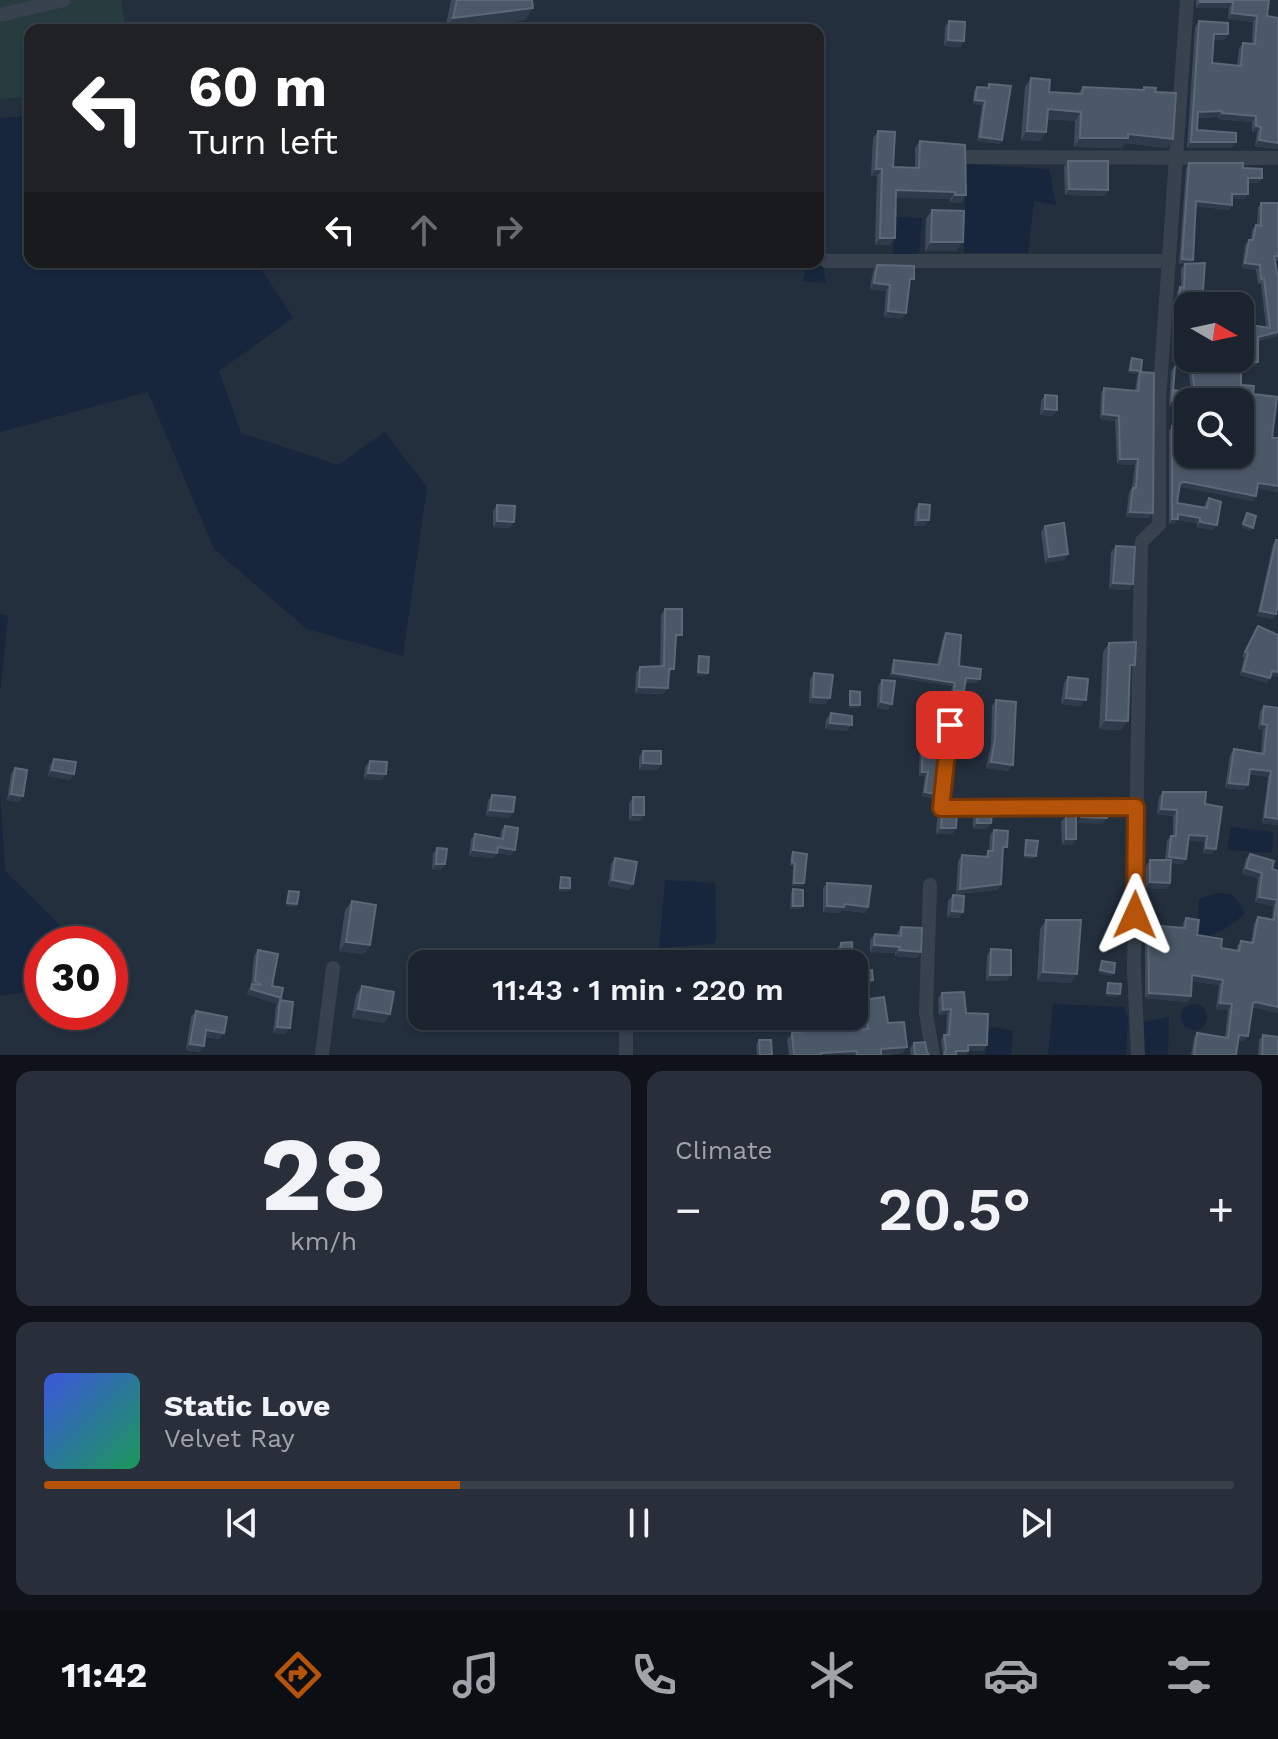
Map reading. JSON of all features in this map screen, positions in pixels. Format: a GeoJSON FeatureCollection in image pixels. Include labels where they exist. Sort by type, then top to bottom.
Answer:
{"type":"FeatureCollection","features":[{"type":"Feature","properties":{"kind":"street"},"geometry":{"type":"LineString","coordinates":[[0,15],[64,0]]}},
{"type":"Feature","properties":{"kind":"street"},"geometry":{"type":"LineString","coordinates":[[1138,1055],[1134,968],[1141,548],[1142,541],[1159,525],[1159,401],[1187,0]]}},
{"type":"Feature","properties":{"kind":"street"},"geometry":{"type":"LineString","coordinates":[[969,157],[1278,158]]}},
{"type":"Feature","properties":{"kind":"street"},"geometry":{"type":"LineString","coordinates":[[826,261],[1169,261]]}},
{"type":"Feature","properties":{"kind":"street"},"geometry":{"type":"LineString","coordinates":[[950,725],[941,808],[1136,807]]}},
{"type":"Feature","properties":{"kind":"street"},"geometry":{"type":"LineString","coordinates":[[930,885],[926,1013],[933,1055]]}},
{"type":"Feature","properties":{"kind":"street"},"geometry":{"type":"LineString","coordinates":[[322,1055],[333,968]]}},
{"type":"Feature","properties":{"kind":"street"},"geometry":{"type":"LineString","coordinates":[[626,1030],[626,1055]]}},
{"type":"Feature","properties":{"kind":"green space"},"geometry":{"type":"Polygon","coordinates":[[[0,0],[121,0],[125,24],[24,24],[24,97],[0,99],[0,0]]]}},
{"type":"Feature","properties":{"kind":"water"},"geometry":{"type":"Polygon","coordinates":[[[24,116],[24,268],[261,268],[293,318],[219,371],[241,433],[338,465],[385,432],[427,487],[403,656],[307,629],[214,549],[148,392],[0,432],[0,118],[24,116]]]}},
{"type":"Feature","properties":{"kind":"water"},"geometry":{"type":"Polygon","coordinates":[[[966,164],[1049,169],[1056,205],[1034,201],[1028,253],[964,253],[966,164]]]}},
{"type":"Feature","properties":{"kind":"water"},"geometry":{"type":"Polygon","coordinates":[[[894,217],[922,218],[919,257],[893,256],[894,217]]]}},
{"type":"Feature","properties":{"kind":"water"},"geometry":{"type":"Polygon","coordinates":[[[807,268],[824,268],[826,283],[802,281],[807,268]]]}},
{"type":"Feature","properties":{"kind":"water"},"geometry":{"type":"Polygon","coordinates":[[[0,614],[8,616],[0,693],[0,614]]]}},
{"type":"Feature","properties":{"kind":"water"},"geometry":{"type":"Polygon","coordinates":[[[0,792],[5,871],[61,926],[24,926],[24,992],[0,996],[0,792]]]}},
{"type":"Feature","properties":{"kind":"water"},"geometry":{"type":"Polygon","coordinates":[[[1231,827],[1273,832],[1272,853],[1227,850],[1231,827]]]}},
{"type":"Feature","properties":{"kind":"water"},"geometry":{"type":"Polygon","coordinates":[[[665,880],[715,883],[714,944],[659,948],[665,880]]]}},
{"type":"Feature","properties":{"kind":"water"},"geometry":{"type":"Polygon","coordinates":[[[1216,893],[1231,894],[1245,914],[1217,932],[1198,937],[1199,899],[1216,893]]]}},
{"type":"Feature","properties":{"kind":"water"},"geometry":{"type":"Polygon","coordinates":[[[1053,1004],[1124,1007],[1128,1018],[1126,1055],[1048,1055],[1053,1004]]]}},
{"type":"Feature","properties":{"kind":"water"},"geometry":{"type":"Polygon","coordinates":[[[1194,1004],[1203,1008],[1207,1017],[1203,1026],[1194,1030],[1185,1026],[1181,1017],[1185,1008],[1194,1004]]]}},
{"type":"Feature","properties":{"kind":"water"},"geometry":{"type":"Polygon","coordinates":[[[1169,1017],[1168,1055],[1143,1055],[1143,1022],[1169,1017]]]}},
{"type":"Feature","properties":{"kind":"water"},"geometry":{"type":"Polygon","coordinates":[[[994,1027],[1013,1031],[1011,1055],[985,1055],[988,1029],[994,1027]]]}},
{"type":"Feature","properties":{"kind":"building"},"geometry":{"type":"Polygon","coordinates":[[[457,0],[532,0],[533,8],[453,18],[457,0]]]}},
{"type":"Feature","properties":{"kind":"building"},"geometry":{"type":"Polygon","coordinates":[[[1200,0],[1269,0],[1267,16],[1278,18],[1278,143],[1259,140],[1261,127],[1256,126],[1256,116],[1222,111],[1198,112],[1197,130],[1236,133],[1236,142],[1191,142],[1199,21],[1228,23],[1228,34],[1214,34],[1212,63],[1241,66],[1243,43],[1255,44],[1257,16],[1232,13],[1233,2],[1200,0]]]}},
{"type":"Feature","properties":{"kind":"building"},"geometry":{"type":"Polygon","coordinates":[[[949,21],[965,22],[964,41],[948,40],[949,21]]]}},
{"type":"Feature","properties":{"kind":"building"},"geometry":{"type":"Polygon","coordinates":[[[1031,78],[1050,80],[1049,92],[1082,94],[1083,87],[1144,90],[1144,87],[1156,88],[1155,92],[1176,93],[1173,139],[1128,134],[1128,138],[1080,138],[1081,112],[1048,109],[1046,132],[1027,131],[1031,78]]]}},
{"type":"Feature","properties":{"kind":"building"},"geometry":{"type":"Polygon","coordinates":[[[989,84],[1011,86],[1002,140],[980,137],[985,101],[975,100],[977,87],[989,88],[989,84]]]}},
{"type":"Feature","properties":{"kind":"building"},"geometry":{"type":"Polygon","coordinates":[[[878,131],[895,132],[893,167],[919,168],[920,141],[965,145],[966,195],[896,190],[895,238],[880,238],[882,169],[876,169],[878,131]]]}},
{"type":"Feature","properties":{"kind":"building"},"geometry":{"type":"Polygon","coordinates":[[[1068,161],[1108,161],[1108,190],[1069,189],[1068,161]]]}},
{"type":"Feature","properties":{"kind":"building"},"geometry":{"type":"Polygon","coordinates":[[[1189,163],[1243,163],[1243,168],[1262,169],[1262,178],[1248,178],[1248,194],[1232,194],[1232,205],[1196,201],[1193,260],[1182,259],[1189,163]]]}},
{"type":"Feature","properties":{"kind":"building"},"geometry":{"type":"Polygon","coordinates":[[[1261,203],[1278,203],[1278,256],[1274,256],[1278,277],[1278,332],[1258,337],[1258,362],[1254,362],[1254,326],[1270,328],[1260,265],[1245,263],[1249,240],[1253,240],[1256,225],[1261,226],[1261,203]]]}},
{"type":"Feature","properties":{"kind":"building"},"geometry":{"type":"Polygon","coordinates":[[[932,210],[964,211],[963,242],[931,242],[932,210]]]}},
{"type":"Feature","properties":{"kind":"building"},"geometry":{"type":"Polygon","coordinates":[[[1205,263],[1203,292],[1180,292],[1180,287],[1184,288],[1185,264],[1205,263]]]}},
{"type":"Feature","properties":{"kind":"building"},"geometry":{"type":"Polygon","coordinates":[[[877,265],[914,266],[906,313],[888,311],[890,285],[874,283],[877,265]]]}},
{"type":"Feature","properties":{"kind":"building"},"geometry":{"type":"Polygon","coordinates":[[[1132,358],[1142,360],[1141,371],[1130,370],[1132,358]]]}},
{"type":"Feature","properties":{"kind":"building"},"geometry":{"type":"Polygon","coordinates":[[[1140,372],[1154,373],[1153,513],[1130,512],[1138,459],[1120,459],[1119,416],[1103,414],[1104,388],[1138,391],[1140,372]]]}},
{"type":"Feature","properties":{"kind":"building"},"geometry":{"type":"Polygon","coordinates":[[[1193,372],[1241,372],[1241,385],[1254,386],[1254,388],[1194,388],[1193,372]]]}},
{"type":"Feature","properties":{"kind":"building"},"geometry":{"type":"Polygon","coordinates":[[[1254,394],[1277,397],[1272,438],[1278,438],[1278,486],[1258,483],[1256,496],[1180,483],[1177,503],[1207,508],[1209,498],[1221,502],[1217,525],[1178,514],[1178,519],[1172,519],[1172,426],[1174,468],[1254,468],[1254,394]]]}},
{"type":"Feature","properties":{"kind":"building"},"geometry":{"type":"Polygon","coordinates":[[[1045,395],[1057,396],[1057,410],[1045,409],[1045,395]]]}},
{"type":"Feature","properties":{"kind":"building"},"geometry":{"type":"Polygon","coordinates":[[[919,504],[930,505],[929,520],[918,520],[919,504]]]}},
{"type":"Feature","properties":{"kind":"building"},"geometry":{"type":"Polygon","coordinates":[[[497,505],[515,506],[514,522],[497,521],[497,505]]]}},
{"type":"Feature","properties":{"kind":"building"},"geometry":{"type":"Polygon","coordinates":[[[1247,513],[1256,516],[1253,528],[1243,524],[1247,513]]]}},
{"type":"Feature","properties":{"kind":"building"},"geometry":{"type":"Polygon","coordinates":[[[1064,523],[1068,554],[1049,557],[1045,526],[1064,523]]]}},
{"type":"Feature","properties":{"kind":"building"},"geometry":{"type":"Polygon","coordinates":[[[1276,540],[1278,603],[1276,614],[1260,611],[1276,540]]]}},
{"type":"Feature","properties":{"kind":"building"},"geometry":{"type":"Polygon","coordinates":[[[1116,546],[1135,547],[1133,584],[1113,583],[1116,546]]]}},
{"type":"Feature","properties":{"kind":"building"},"geometry":{"type":"Polygon","coordinates":[[[665,609],[682,609],[682,635],[676,635],[674,669],[669,669],[668,688],[639,687],[640,667],[664,666],[665,609]]]}},
{"type":"Feature","properties":{"kind":"building"},"geometry":{"type":"Polygon","coordinates":[[[1258,626],[1278,635],[1278,672],[1272,671],[1270,678],[1243,671],[1248,653],[1245,652],[1258,626]]]}},
{"type":"Feature","properties":{"kind":"building"},"geometry":{"type":"Polygon","coordinates":[[[946,633],[961,635],[959,666],[981,669],[980,679],[966,678],[964,691],[954,690],[955,683],[893,673],[894,660],[939,665],[946,633]]]}},
{"type":"Feature","properties":{"kind":"building"},"geometry":{"type":"Polygon","coordinates":[[[1136,642],[1135,665],[1130,665],[1128,721],[1106,720],[1109,643],[1136,642]]]}},
{"type":"Feature","properties":{"kind":"building"},"geometry":{"type":"Polygon","coordinates":[[[699,656],[709,657],[708,673],[698,672],[699,656]]]}},
{"type":"Feature","properties":{"kind":"building"},"geometry":{"type":"Polygon","coordinates":[[[814,673],[833,675],[830,698],[813,697],[814,673]]]}},
{"type":"Feature","properties":{"kind":"building"},"geometry":{"type":"Polygon","coordinates":[[[1068,677],[1088,679],[1086,700],[1066,698],[1068,677]]]}},
{"type":"Feature","properties":{"kind":"building"},"geometry":{"type":"Polygon","coordinates":[[[882,680],[895,681],[892,704],[881,702],[882,680]]]}},
{"type":"Feature","properties":{"kind":"building"},"geometry":{"type":"Polygon","coordinates":[[[850,691],[860,692],[860,705],[850,705],[850,691]]]}},
{"type":"Feature","properties":{"kind":"building"},"geometry":{"type":"Polygon","coordinates":[[[996,700],[1016,702],[1013,765],[991,762],[996,700]]]}},
{"type":"Feature","properties":{"kind":"building"},"geometry":{"type":"Polygon","coordinates":[[[1264,706],[1278,708],[1278,819],[1265,817],[1271,771],[1250,769],[1248,785],[1229,783],[1234,749],[1264,754],[1267,725],[1262,724],[1264,706]]]}},
{"type":"Feature","properties":{"kind":"building"},"geometry":{"type":"Polygon","coordinates":[[[831,713],[852,716],[852,725],[830,723],[831,713]]]}},
{"type":"Feature","properties":{"kind":"building"},"geometry":{"type":"Polygon","coordinates":[[[923,735],[941,737],[935,794],[925,792],[928,772],[922,772],[923,735]]]}},
{"type":"Feature","properties":{"kind":"building"},"geometry":{"type":"Polygon","coordinates":[[[643,751],[661,751],[661,764],[643,763],[643,751]]]}},
{"type":"Feature","properties":{"kind":"building"},"geometry":{"type":"Polygon","coordinates":[[[54,759],[76,762],[74,774],[52,770],[54,759]]]}},
{"type":"Feature","properties":{"kind":"building"},"geometry":{"type":"Polygon","coordinates":[[[370,761],[387,762],[386,774],[368,773],[370,761]]]}},
{"type":"Feature","properties":{"kind":"building"},"geometry":{"type":"Polygon","coordinates":[[[15,768],[27,770],[23,796],[11,794],[15,768]]]}},
{"type":"Feature","properties":{"kind":"building"},"geometry":{"type":"Polygon","coordinates":[[[1163,792],[1206,792],[1205,804],[1222,807],[1216,849],[1206,848],[1207,836],[1189,835],[1186,859],[1169,857],[1171,836],[1176,836],[1177,810],[1161,809],[1163,792]]]}},
{"type":"Feature","properties":{"kind":"building"},"geometry":{"type":"Polygon","coordinates":[[[492,795],[515,797],[513,812],[490,810],[492,795]]]}},
{"type":"Feature","properties":{"kind":"building"},"geometry":{"type":"Polygon","coordinates":[[[633,797],[644,797],[644,815],[633,815],[633,797]]]}},
{"type":"Feature","properties":{"kind":"building"},"geometry":{"type":"Polygon","coordinates":[[[1081,811],[1107,811],[1107,818],[1081,817],[1081,811]]]}},
{"type":"Feature","properties":{"kind":"building"},"geometry":{"type":"Polygon","coordinates":[[[978,812],[992,812],[991,823],[977,823],[978,812]]]}},
{"type":"Feature","properties":{"kind":"building"},"geometry":{"type":"Polygon","coordinates":[[[942,813],[957,814],[956,828],[941,828],[942,813]]]}},
{"type":"Feature","properties":{"kind":"building"},"geometry":{"type":"Polygon","coordinates":[[[1066,816],[1076,816],[1076,839],[1066,839],[1066,816]]]}},
{"type":"Feature","properties":{"kind":"building"},"geometry":{"type":"Polygon","coordinates":[[[505,826],[518,828],[515,850],[498,847],[497,853],[473,850],[475,834],[503,839],[505,826]]]}},
{"type":"Feature","properties":{"kind":"building"},"geometry":{"type":"Polygon","coordinates":[[[994,830],[1008,831],[1007,847],[1003,847],[1001,884],[960,889],[962,855],[988,857],[988,851],[993,851],[994,830]]]}},
{"type":"Feature","properties":{"kind":"building"},"geometry":{"type":"Polygon","coordinates":[[[1026,840],[1038,841],[1036,856],[1025,855],[1026,840]]]}},
{"type":"Feature","properties":{"kind":"building"},"geometry":{"type":"Polygon","coordinates":[[[437,848],[447,849],[445,864],[436,864],[437,848]]]}},
{"type":"Feature","properties":{"kind":"building"},"geometry":{"type":"Polygon","coordinates":[[[793,852],[807,854],[804,883],[794,883],[793,852]]]}},
{"type":"Feature","properties":{"kind":"building"},"geometry":{"type":"Polygon","coordinates":[[[1250,854],[1274,861],[1272,869],[1278,871],[1278,1007],[1253,1003],[1248,1036],[1239,1035],[1236,1055],[1194,1055],[1197,1033],[1228,1038],[1232,1004],[1220,1003],[1223,980],[1192,975],[1191,996],[1149,993],[1148,925],[1185,928],[1186,918],[1199,920],[1197,935],[1222,939],[1221,948],[1239,951],[1241,941],[1253,943],[1258,917],[1274,920],[1277,900],[1259,897],[1262,873],[1246,868],[1250,854]]]}},
{"type":"Feature","properties":{"kind":"building"},"geometry":{"type":"Polygon","coordinates":[[[615,858],[637,862],[633,884],[612,880],[615,858]]]}},
{"type":"Feature","properties":{"kind":"building"},"geometry":{"type":"Polygon","coordinates":[[[1150,860],[1171,860],[1170,883],[1150,882],[1150,860]]]}},
{"type":"Feature","properties":{"kind":"building"},"geometry":{"type":"Polygon","coordinates":[[[561,877],[570,878],[570,888],[560,888],[561,877]]]}},
{"type":"Feature","properties":{"kind":"building"},"geometry":{"type":"Polygon","coordinates":[[[827,883],[871,886],[868,907],[845,904],[844,907],[827,906],[827,883]]]}},
{"type":"Feature","properties":{"kind":"building"},"geometry":{"type":"Polygon","coordinates":[[[793,889],[803,890],[803,906],[793,906],[793,889]]]}},
{"type":"Feature","properties":{"kind":"building"},"geometry":{"type":"Polygon","coordinates":[[[289,891],[299,892],[297,904],[287,903],[289,891]]]}},
{"type":"Feature","properties":{"kind":"building"},"geometry":{"type":"Polygon","coordinates":[[[953,895],[964,896],[963,912],[952,911],[953,895]]]}},
{"type":"Feature","properties":{"kind":"building"},"geometry":{"type":"Polygon","coordinates":[[[352,901],[376,905],[370,945],[346,942],[352,901]]]}},
{"type":"Feature","properties":{"kind":"building"},"geometry":{"type":"Polygon","coordinates":[[[1118,913],[1128,913],[1129,934],[1118,934],[1118,913]]]}},
{"type":"Feature","properties":{"kind":"building"},"geometry":{"type":"Polygon","coordinates":[[[1046,920],[1081,920],[1077,974],[1043,972],[1046,920]]]}},
{"type":"Feature","properties":{"kind":"building"},"geometry":{"type":"Polygon","coordinates":[[[901,927],[922,928],[921,952],[874,945],[875,934],[901,936],[901,927]]]}},
{"type":"Feature","properties":{"kind":"building"},"geometry":{"type":"Polygon","coordinates":[[[852,942],[852,950],[829,950],[841,949],[841,943],[852,942]]]}},
{"type":"Feature","properties":{"kind":"building"},"geometry":{"type":"Polygon","coordinates":[[[991,949],[1011,950],[1011,975],[990,975],[991,949]]]}},
{"type":"Feature","properties":{"kind":"building"},"geometry":{"type":"Polygon","coordinates":[[[258,950],[278,954],[272,986],[283,988],[281,998],[251,989],[252,984],[262,985],[255,981],[258,950]]]}},
{"type":"Feature","properties":{"kind":"building"},"geometry":{"type":"Polygon","coordinates":[[[1102,961],[1115,963],[1114,973],[1100,970],[1102,961]]]}},
{"type":"Feature","properties":{"kind":"building"},"geometry":{"type":"Polygon","coordinates":[[[868,970],[872,970],[873,980],[868,981],[868,970]]]}},
{"type":"Feature","properties":{"kind":"building"},"geometry":{"type":"Polygon","coordinates":[[[1108,983],[1121,984],[1120,994],[1107,993],[1108,983]]]}},
{"type":"Feature","properties":{"kind":"building"},"geometry":{"type":"Polygon","coordinates":[[[362,986],[394,992],[390,1014],[358,1009],[362,986]]]}},
{"type":"Feature","properties":{"kind":"building"},"geometry":{"type":"Polygon","coordinates":[[[964,992],[966,1013],[988,1014],[987,1045],[968,1045],[968,1051],[944,1055],[944,1035],[949,1035],[951,1009],[943,1010],[942,993],[964,992]]]}},
{"type":"Feature","properties":{"kind":"building"},"geometry":{"type":"Polygon","coordinates":[[[884,997],[888,1023],[904,1022],[907,1047],[881,1049],[881,1055],[857,1055],[857,1051],[794,1055],[792,1033],[806,1030],[868,1030],[868,999],[884,997]]]}},
{"type":"Feature","properties":{"kind":"building"},"geometry":{"type":"Polygon","coordinates":[[[280,1000],[293,1002],[290,1028],[277,1027],[280,1000]]]}},
{"type":"Feature","properties":{"kind":"building"},"geometry":{"type":"Polygon","coordinates":[[[196,1011],[227,1017],[224,1033],[206,1030],[204,1046],[190,1044],[196,1011]]]}},
{"type":"Feature","properties":{"kind":"building"},"geometry":{"type":"Polygon","coordinates":[[[1263,1035],[1278,1037],[1278,1055],[1262,1055],[1263,1035]]]}},
{"type":"Feature","properties":{"kind":"building"},"geometry":{"type":"Polygon","coordinates":[[[759,1040],[771,1040],[772,1055],[760,1055],[759,1040]]]}},
{"type":"Feature","properties":{"kind":"building"},"geometry":{"type":"Polygon","coordinates":[[[925,1042],[929,1055],[915,1055],[914,1043],[925,1042]]]}},
{"type":"Feature","properties":{"kind":"route"},"geometry":{"type":"LineString","coordinates":[[950,725],[941,808],[1136,807],[1135,915]]}}]}
